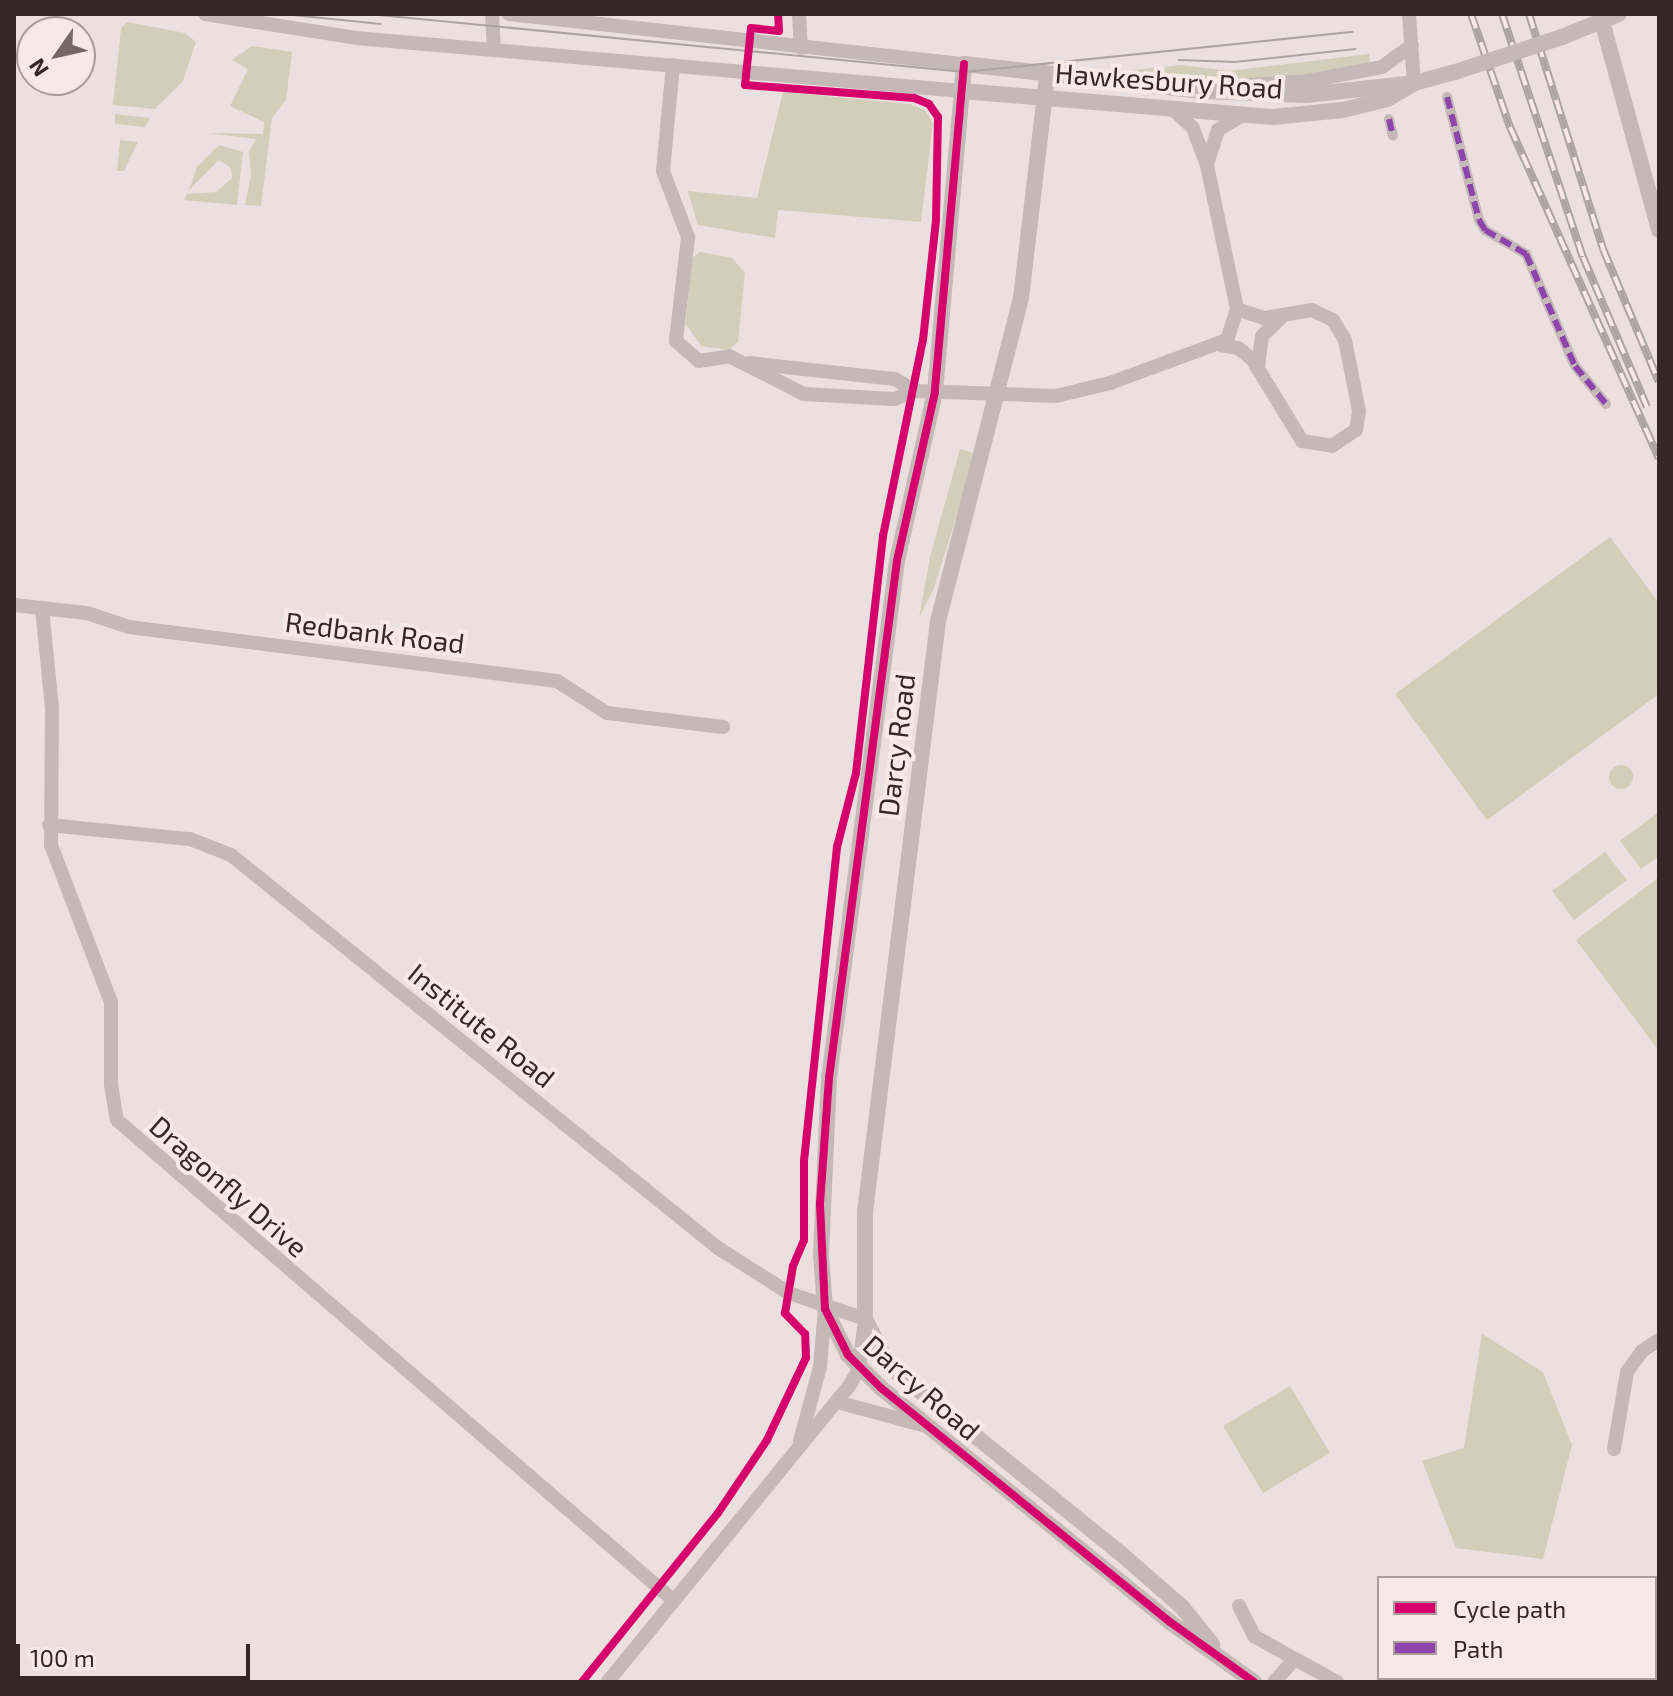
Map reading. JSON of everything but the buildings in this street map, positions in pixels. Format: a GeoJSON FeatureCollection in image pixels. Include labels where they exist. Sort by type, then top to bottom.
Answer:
{"type":"FeatureCollection","features":[{"type":"Feature","properties":{"kind":"street","name":"Hawkesbury Road"},"geometry":{"type":"LineString","coordinates":[[205,14],[300,32],[1240,117],[1343,110],[1387,99],[1414,83]]}},
{"type":"Feature","properties":{"kind":"street"},"geometry":{"type":"LineString","coordinates":[[492,14],[494,50]]}},
{"type":"Feature","properties":{"kind":"street","name":"Hawkesbury Road"},"geometry":{"type":"LineString","coordinates":[[509,14],[964,64],[1047,77],[1201,91],[1307,95],[1414,83],[1562,37],[1619,14]]}},
{"type":"Feature","properties":{"kind":"street"},"geometry":{"type":"LineString","coordinates":[[799,14],[801,48]]}},
{"type":"Feature","properties":{"kind":"street"},"geometry":{"type":"LineString","coordinates":[[1409,14],[1414,83]]}},
{"type":"Feature","properties":{"kind":"street"},"geometry":{"type":"LineString","coordinates":[[1601,19],[1659,230]]}},
{"type":"Feature","properties":{"kind":"street","name":"Hawkesbury Road"},"geometry":{"type":"LineString","coordinates":[[1201,91],[1308,81],[1382,67],[1412,45]]}},
{"type":"Feature","properties":{"kind":"street"},"geometry":{"type":"LineString","coordinates":[[962,91],[964,64]]}},
{"type":"Feature","properties":{"kind":"street"},"geometry":{"type":"LineString","coordinates":[[673,65],[663,171],[688,237],[676,341],[699,361],[729,356],[804,394],[894,399],[915,391],[1000,394],[1082,391],[1220,345],[1233,334],[1237,309],[1207,165],[1193,128],[1175,111]]}},
{"type":"Feature","properties":{"kind":"street","name":"Darcy Road"},"geometry":{"type":"LineString","coordinates":[[1047,77],[1025,271],[1000,394],[938,621],[866,1198],[865,1319],[889,1366],[1006,1459],[1182,1607],[1221,1655]]}},
{"type":"Feature","properties":{"kind":"street","name":"Darcy Road"},"geometry":{"type":"LineString","coordinates":[[962,91],[935,392],[897,561],[829,1078],[820,1204],[825,1309],[838,1340],[859,1369],[1170,1622],[1221,1655],[1254,1682]]}},
{"type":"Feature","properties":{"kind":"street"},"geometry":{"type":"LineString","coordinates":[[1447,97],[1479,220],[1485,230],[1526,254],[1575,366],[1606,404]]}},
{"type":"Feature","properties":{"kind":"street"},"geometry":{"type":"LineString","coordinates":[[1207,165],[1218,130],[1240,117]]}},
{"type":"Feature","properties":{"kind":"street"},"geometry":{"type":"LineString","coordinates":[[1389,119],[1393,136]]}},
{"type":"Feature","properties":{"kind":"street"},"geometry":{"type":"LineString","coordinates":[[1220,345],[1238,348],[1259,368],[1302,441],[1332,446],[1356,430],[1359,411],[1341,329],[1312,310],[1255,317],[1237,309]]}},
{"type":"Feature","properties":{"kind":"street"},"geometry":{"type":"LineString","coordinates":[[1259,368],[1262,336],[1286,314]]}},
{"type":"Feature","properties":{"kind":"street"},"geometry":{"type":"LineString","coordinates":[[745,362],[895,379],[915,391]]}},
{"type":"Feature","properties":{"kind":"street","name":"Redbank Road"},"geometry":{"type":"LineString","coordinates":[[14,605],[87,613],[129,627],[557,681],[607,713],[723,727]]}},
{"type":"Feature","properties":{"kind":"street","name":"Dragonfly Drive"},"geometry":{"type":"LineString","coordinates":[[42,608],[52,695],[49,825],[56,866],[111,1002],[112,1106],[124,1130],[673,1600]]}},
{"type":"Feature","properties":{"kind":"street","name":"Institute Road"},"geometry":{"type":"LineString","coordinates":[[49,825],[190,839],[231,855],[718,1248],[825,1309],[865,1319]]}},
{"type":"Feature","properties":{"kind":"street"},"geometry":{"type":"LineString","coordinates":[[798,1445],[820,1367],[825,1309]]}},
{"type":"Feature","properties":{"kind":"street"},"geometry":{"type":"LineString","coordinates":[[608,1682],[798,1445],[837,1402],[859,1369],[865,1319]]}},
{"type":"Feature","properties":{"kind":"street"},"geometry":{"type":"LineString","coordinates":[[1614,1449],[1627,1372],[1642,1351],[1659,1340]]}},
{"type":"Feature","properties":{"kind":"street"},"geometry":{"type":"LineString","coordinates":[[837,1402],[930,1427]]}},
{"type":"Feature","properties":{"kind":"street"},"geometry":{"type":"LineString","coordinates":[[1006,1459],[1015,1484],[1061,1533]]}},
{"type":"Feature","properties":{"kind":"street"},"geometry":{"type":"LineString","coordinates":[[1239,1606],[1254,1636],[1337,1682]]}},
{"type":"Feature","properties":{"kind":"street"},"geometry":{"type":"LineString","coordinates":[[1274,1682],[1295,1659]]}},
{"type":"Feature","properties":{"kind":"shaded area"},"geometry":{"type":"Polygon","coordinates":[[[127,22],[185,33],[196,42],[183,81],[155,109],[113,105],[121,28],[127,22]]]}},
{"type":"Feature","properties":{"kind":"shaded area"},"geometry":{"type":"Polygon","coordinates":[[[252,46],[292,52],[286,100],[272,118],[261,206],[245,205],[251,176],[249,151],[256,139],[208,133],[263,134],[264,122],[230,106],[248,69],[232,60],[252,46]]]}},
{"type":"Feature","properties":{"kind":"shaded area"},"geometry":{"type":"Polygon","coordinates":[[[1369,54],[1371,68],[1258,80],[1144,78],[1132,70],[1182,65],[1229,71],[1369,54]]]}},
{"type":"Feature","properties":{"kind":"shaded area"},"geometry":{"type":"Polygon","coordinates":[[[783,92],[910,104],[925,110],[933,123],[921,222],[778,210],[775,238],[698,225],[688,191],[757,198],[783,92]]]}},
{"type":"Feature","properties":{"kind":"shaded area"},"geometry":{"type":"Polygon","coordinates":[[[115,114],[150,118],[145,127],[115,124],[115,114]]]}},
{"type":"Feature","properties":{"kind":"shaded area"},"geometry":{"type":"Polygon","coordinates":[[[120,140],[138,142],[124,171],[117,171],[120,140]]]}},
{"type":"Feature","properties":{"kind":"shaded area"},"geometry":{"type":"Polygon","coordinates":[[[219,145],[243,152],[237,205],[184,200],[187,194],[216,192],[232,178],[231,168],[219,160],[189,190],[197,167],[219,145]]]}},
{"type":"Feature","properties":{"kind":"shaded area"},"geometry":{"type":"Polygon","coordinates":[[[700,252],[732,258],[745,273],[738,342],[728,350],[701,346],[686,324],[691,259],[700,252]]]}},
{"type":"Feature","properties":{"kind":"shaded area"},"geometry":{"type":"Polygon","coordinates":[[[960,449],[976,454],[934,588],[919,618],[930,557],[960,449]]]}},
{"type":"Feature","properties":{"kind":"shaded area"},"geometry":{"type":"Polygon","coordinates":[[[1610,537],[1659,603],[1659,694],[1487,820],[1395,694],[1610,537]]]}},
{"type":"Feature","properties":{"kind":"shaded area"},"geometry":{"type":"Polygon","coordinates":[[[1621,765],[1630,768],[1633,777],[1630,786],[1621,789],[1612,786],[1609,777],[1612,768],[1621,765]]]}},
{"type":"Feature","properties":{"kind":"shaded area"},"geometry":{"type":"Polygon","coordinates":[[[1659,812],[1659,856],[1641,869],[1620,841],[1659,812]]]}},
{"type":"Feature","properties":{"kind":"shaded area"},"geometry":{"type":"Polygon","coordinates":[[[1605,852],[1627,880],[1574,920],[1552,891],[1605,852]]]}},
{"type":"Feature","properties":{"kind":"shaded area"},"geometry":{"type":"Polygon","coordinates":[[[1659,877],[1659,1051],[1576,940],[1659,877]]]}},
{"type":"Feature","properties":{"kind":"shaded area"},"geometry":{"type":"Polygon","coordinates":[[[1482,1334],[1543,1372],[1572,1445],[1543,1559],[1456,1548],[1422,1461],[1464,1448],[1482,1334]]]}},
{"type":"Feature","properties":{"kind":"shaded area"},"geometry":{"type":"Polygon","coordinates":[[[1290,1386],[1330,1453],[1263,1493],[1223,1426],[1290,1386]]]}},
{"type":"Feature","properties":{"kind":"tram line"},"geometry":{"type":"LineString","coordinates":[[283,14],[380,24]]}},
{"type":"Feature","properties":{"kind":"tram line"},"geometry":{"type":"LineString","coordinates":[[368,14],[964,72],[1353,32]]}},
{"type":"Feature","properties":{"kind":"tram line"},"geometry":{"type":"LineString","coordinates":[[1179,60],[1235,62],[1355,49]]}},
{"type":"Feature","properties":{"kind":"railway"},"geometry":{"type":"LineString","coordinates":[[1471,14],[1510,127],[1659,458]]}},
{"type":"Feature","properties":{"kind":"railway"},"geometry":{"type":"LineString","coordinates":[[1502,14],[1583,257],[1647,407]]}},
{"type":"Feature","properties":{"kind":"railway"},"geometry":{"type":"LineString","coordinates":[[1529,14],[1603,249],[1659,382]]}},
{"type":"Feature","properties":{"kind":"marked path"},"geometry":{"type":"LineString","coordinates":[[1447,97],[1479,220],[1485,230],[1526,254],[1575,366],[1606,404]]}},
{"type":"Feature","properties":{"kind":"marked path"},"geometry":{"type":"LineString","coordinates":[[1389,119],[1393,136]]}},
{"type":"Feature","properties":{"kind":"cycle path"},"geometry":{"type":"LineString","coordinates":[[582,1682],[718,1513],[767,1440],[806,1358],[805,1334],[785,1313],[793,1266],[804,1240],[804,1161],[837,847],[856,773],[883,536],[923,340],[936,220],[938,117],[929,104],[914,98],[745,85],[751,28],[779,31],[778,14]]}},
{"type":"Feature","properties":{"kind":"cycle path"},"geometry":{"type":"LineString","coordinates":[[964,64],[935,392],[897,561],[829,1078],[820,1204],[825,1309],[848,1355],[881,1388],[1170,1622],[1254,1682]]}}]}
